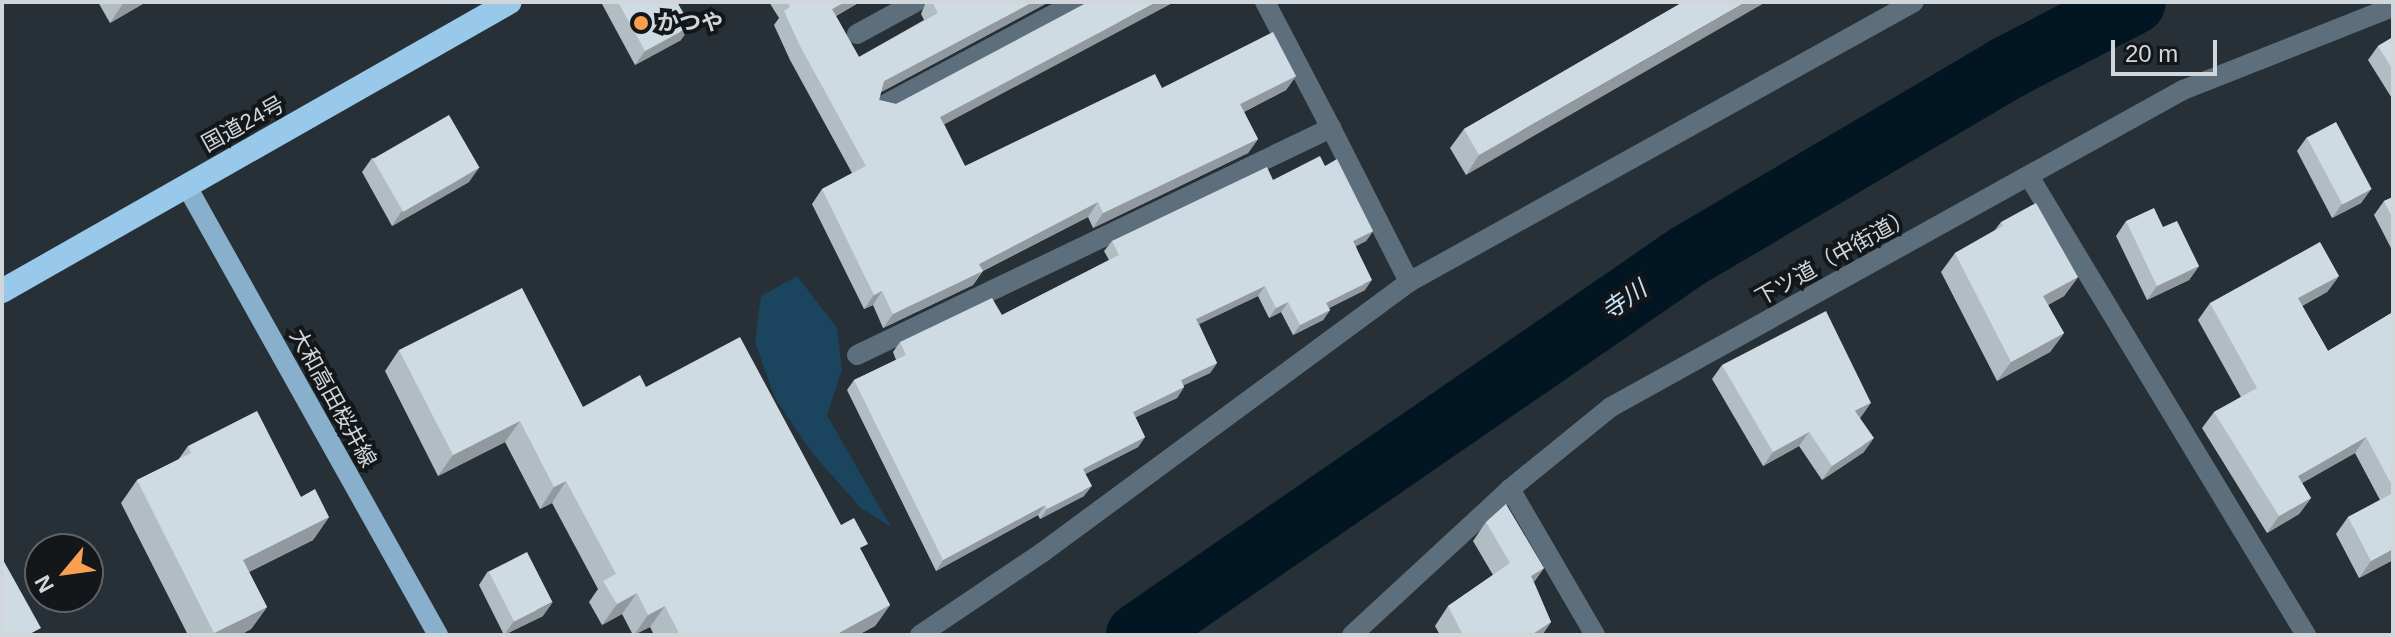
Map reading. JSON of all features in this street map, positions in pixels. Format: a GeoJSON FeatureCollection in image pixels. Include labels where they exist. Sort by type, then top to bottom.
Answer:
{"type":"FeatureCollection","features":[{"type":"Feature","properties":{"kind":"highway","name":"国道24号"},"geometry":{"type":"LineString","coordinates":[[2,291],[510,2]]}},
{"type":"Feature","properties":{"kind":"main road","name":"大和高田桜井線"},"geometry":{"type":"LineString","coordinates":[[186,185],[438,635]]}},
{"type":"Feature","properties":{"kind":"street"},"geometry":{"type":"LineString","coordinates":[[857,34],[916,2]]}},
{"type":"Feature","properties":{"kind":"street"},"geometry":{"type":"LineString","coordinates":[[880,107],[1077,2]]}},
{"type":"Feature","properties":{"kind":"street"},"geometry":{"type":"LineString","coordinates":[[1265,2],[1409,282]]}},
{"type":"Feature","properties":{"kind":"street"},"geometry":{"type":"LineString","coordinates":[[920,635],[1043,552],[1409,282],[1914,2]]}},
{"type":"Feature","properties":{"kind":"street","name":"下ツ道（中街道）"},"geometry":{"type":"LineString","coordinates":[[1352,635],[1510,489],[1611,407],[2030,178],[2183,90],[2393,7]]}},
{"type":"Feature","properties":{"kind":"street"},"geometry":{"type":"LineString","coordinates":[[857,355],[1331,128]]}},
{"type":"Feature","properties":{"kind":"street"},"geometry":{"type":"LineString","coordinates":[[2030,178],[2306,635]]}},
{"type":"Feature","properties":{"kind":"street"},"geometry":{"type":"LineString","coordinates":[[1510,489],[1595,635]]}},
{"type":"Feature","properties":{"kind":"shaded area"},"geometry":{"type":"Polygon","coordinates":[[[797,276],[837,328],[842,369],[827,415],[891,527],[861,508],[812,453],[775,398],[755,342],[761,296],[797,276]]]}},
{"type":"Feature","properties":{"kind":"building"},"geometry":{"type":"Polygon","coordinates":[[[618,2],[677,2],[691,26],[645,51],[618,2]]]}},
{"type":"Feature","properties":{"kind":"building"},"geometry":{"type":"Polygon","coordinates":[[[787,2],[845,2],[832,9],[859,57],[938,13],[932,2],[1033,2],[884,81],[879,100],[896,104],[1088,2],[1157,2],[940,117],[965,166],[1155,74],[1162,88],[1273,32],[1296,76],[1240,104],[1258,139],[1103,213],[1098,202],[979,264],[983,271],[893,314],[882,291],[874,295],[822,189],[866,166],[800,46],[784,11],[790,7],[787,2]]]}},
{"type":"Feature","properties":{"kind":"building"},"geometry":{"type":"Polygon","coordinates":[[[1683,2],[1746,2],[1479,155],[1464,129],[1683,2]]]}},
{"type":"Feature","properties":{"kind":"building"},"geometry":{"type":"Polygon","coordinates":[[[2393,37],[2393,70],[2378,46],[2393,37]]]}},
{"type":"Feature","properties":{"kind":"building"},"geometry":{"type":"Polygon","coordinates":[[[449,115],[480,168],[403,212],[373,159],[449,115]]]}},
{"type":"Feature","properties":{"kind":"building"},"geometry":{"type":"Polygon","coordinates":[[[2336,122],[2372,189],[2343,205],[2307,137],[2336,122]]]}},
{"type":"Feature","properties":{"kind":"building"},"geometry":{"type":"Polygon","coordinates":[[[1320,156],[1325,166],[1337,159],[1373,231],[1353,241],[1372,280],[1326,303],[1330,310],[1300,325],[1288,302],[1276,308],[1265,286],[1196,319],[1217,363],[1181,380],[1184,387],[1133,412],[1145,437],[1083,469],[1092,486],[1047,509],[1045,505],[943,560],[854,380],[906,355],[900,342],[992,298],[1002,315],[1119,255],[1112,241],[1267,167],[1273,180],[1320,156]]]}},
{"type":"Feature","properties":{"kind":"building"},"geometry":{"type":"Polygon","coordinates":[[[2393,197],[2393,219],[2384,201],[2393,197]]]}},
{"type":"Feature","properties":{"kind":"building"},"geometry":{"type":"Polygon","coordinates":[[[2036,203],[2078,277],[2043,296],[2064,333],[2011,362],[1955,253],[2036,203]]]}},
{"type":"Feature","properties":{"kind":"building"},"geometry":{"type":"Polygon","coordinates":[[[2154,208],[2163,227],[2177,221],[2199,266],[2157,286],[2126,221],[2154,208]]]}},
{"type":"Feature","properties":{"kind":"building"},"geometry":{"type":"Polygon","coordinates":[[[2320,242],[2339,276],[2298,298],[2328,351],[2393,312],[2393,487],[2366,437],[2298,476],[2311,498],[2279,516],[2214,412],[2257,388],[2210,303],[2320,242]]]}},
{"type":"Feature","properties":{"kind":"building"},"geometry":{"type":"Polygon","coordinates":[[[522,288],[583,407],[640,375],[646,387],[740,337],[841,525],[854,518],[868,544],[860,548],[890,605],[835,635],[680,635],[665,606],[648,615],[637,593],[617,604],[603,581],[616,574],[566,481],[554,487],[520,421],[453,455],[399,350],[522,288]]]}},
{"type":"Feature","properties":{"kind":"building"},"geometry":{"type":"Polygon","coordinates":[[[1826,311],[1871,403],[1855,411],[1874,438],[1832,466],[1809,432],[1773,452],[1722,365],[1826,311]]]}},
{"type":"Feature","properties":{"kind":"building"},"geometry":{"type":"Polygon","coordinates":[[[257,411],[301,497],[315,489],[329,517],[243,560],[267,607],[214,633],[137,480],[191,453],[188,446],[257,411]]]}},
{"type":"Feature","properties":{"kind":"building"},"geometry":{"type":"Polygon","coordinates":[[[2393,493],[2393,549],[2371,561],[2348,517],[2393,493]]]}},
{"type":"Feature","properties":{"kind":"building"},"geometry":{"type":"Polygon","coordinates":[[[1506,504],[1544,568],[1531,576],[1551,622],[1531,635],[1463,635],[1448,606],[1510,563],[1486,522],[1506,504]]]}},
{"type":"Feature","properties":{"kind":"building"},"geometry":{"type":"Polygon","coordinates":[[[527,552],[552,602],[514,621],[489,572],[527,552]]]}},
{"type":"Feature","properties":{"kind":"building"},"geometry":{"type":"Polygon","coordinates":[[[2,558],[24,597],[24,613],[33,613],[41,628],[28,635],[2,635],[2,558]]]}},
{"type":"Feature","properties":{"kind":"waterway","name":"寺川"},"geometry":{"type":"LineString","coordinates":[[1138,635],[1688,256],[2005,69],[2134,2]]}},
{"type":"Feature","properties":{"kind":"place","name":"かつや"},"geometry":{"type":"Point","coordinates":[641,23]}}]}
